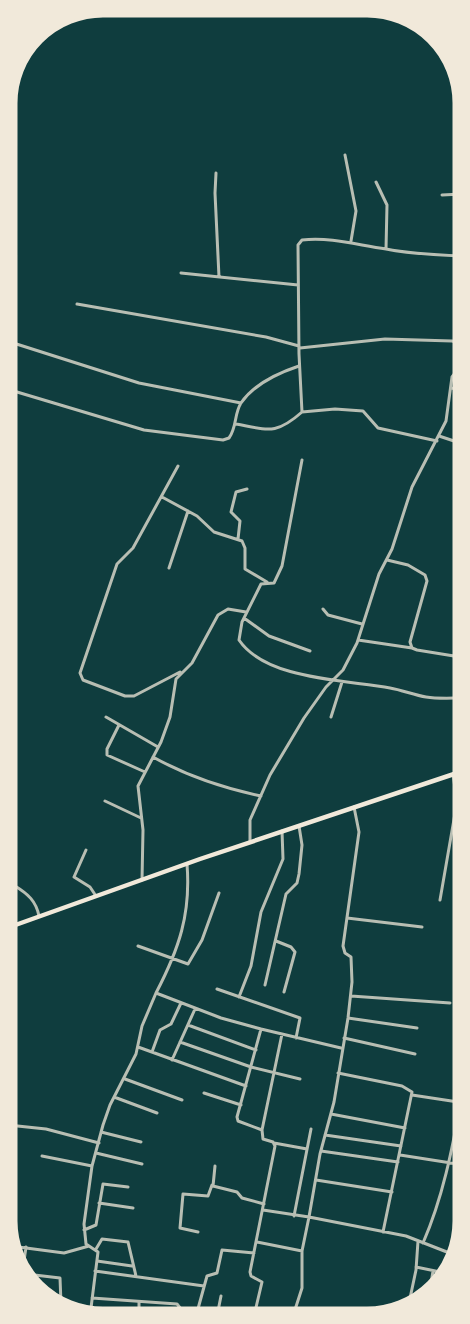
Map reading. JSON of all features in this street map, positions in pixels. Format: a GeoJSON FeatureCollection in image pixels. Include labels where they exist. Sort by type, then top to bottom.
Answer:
{"type":"FeatureCollection","features":[{"type":"Feature","properties":{"kind":"main road"},"geometry":{"type":"LineString","coordinates":[[16,925],[250,842],[453,774]]}},
{"type":"Feature","properties":{"kind":"street"},"geometry":{"type":"LineString","coordinates":[[345,155],[356,211],[351,241]]}},
{"type":"Feature","properties":{"kind":"street"},"geometry":{"type":"LineString","coordinates":[[216,173],[219,277]]}},
{"type":"Feature","properties":{"kind":"street"},"geometry":{"type":"LineString","coordinates":[[376,182],[387,205],[386,249]]}},
{"type":"Feature","properties":{"kind":"street"},"geometry":{"type":"LineString","coordinates":[[442,195],[454,194]]}},
{"type":"Feature","properties":{"kind":"street"},"geometry":{"type":"LineString","coordinates":[[302,412],[299,366],[298,245],[302,240],[351,241],[386,249],[454,255]]}},
{"type":"Feature","properties":{"kind":"street"},"geometry":{"type":"LineString","coordinates":[[181,273],[298,285]]}},
{"type":"Feature","properties":{"kind":"street"},"geometry":{"type":"LineString","coordinates":[[77,304],[266,338],[299,347],[385,339],[454,341]]}},
{"type":"Feature","properties":{"kind":"street"},"geometry":{"type":"LineString","coordinates":[[17,344],[139,382],[241,403]]}},
{"type":"Feature","properties":{"kind":"street"},"geometry":{"type":"LineString","coordinates":[[17,392],[144,430],[223,440],[229,438],[236,424],[241,403],[275,374],[299,366]]}},
{"type":"Feature","properties":{"kind":"street"},"geometry":{"type":"LineString","coordinates":[[250,842],[250,820],[291,738],[326,687],[344,670],[358,640],[411,487],[446,422],[454,375]]}},
{"type":"Feature","properties":{"kind":"street"},"geometry":{"type":"LineString","coordinates":[[236,424],[264,429],[281,429],[302,412],[334,409],[363,411],[378,428],[437,441]]}},
{"type":"Feature","properties":{"kind":"street"},"geometry":{"type":"LineString","coordinates":[[439,436],[454,441]]}},
{"type":"Feature","properties":{"kind":"street"},"geometry":{"type":"LineString","coordinates":[[162,497],[189,511],[214,532],[238,539],[245,544],[246,569],[267,582],[274,583],[282,567],[302,460]]}},
{"type":"Feature","properties":{"kind":"street"},"geometry":{"type":"LineString","coordinates":[[178,466],[133,548],[117,564],[81,674],[83,680],[125,696],[134,696],[180,672],[192,663],[218,615],[228,609],[246,612]]}},
{"type":"Feature","properties":{"kind":"street"},"geometry":{"type":"LineString","coordinates":[[238,539],[240,521],[231,515],[232,507],[237,490],[248,489]]}},
{"type":"Feature","properties":{"kind":"street"},"geometry":{"type":"LineString","coordinates":[[169,568],[189,511]]}},
{"type":"Feature","properties":{"kind":"street"},"geometry":{"type":"LineString","coordinates":[[386,560],[408,565],[421,571],[426,578],[411,635],[412,648]]}},
{"type":"Feature","properties":{"kind":"street"},"geometry":{"type":"LineString","coordinates":[[267,582],[261,584],[246,612],[239,640],[244,648],[263,661],[298,673],[342,682],[390,688],[428,698],[453,697]]}},
{"type":"Feature","properties":{"kind":"street"},"geometry":{"type":"LineString","coordinates":[[322,609],[328,615],[362,624]]}},
{"type":"Feature","properties":{"kind":"street"},"geometry":{"type":"LineString","coordinates":[[244,618],[269,636],[309,651]]}},
{"type":"Feature","properties":{"kind":"street"},"geometry":{"type":"LineString","coordinates":[[358,640],[454,656]]}},
{"type":"Feature","properties":{"kind":"street"},"geometry":{"type":"LineString","coordinates":[[142,880],[138,786],[170,717],[176,679],[180,672]]}},
{"type":"Feature","properties":{"kind":"street"},"geometry":{"type":"LineString","coordinates":[[331,717],[342,682]]}},
{"type":"Feature","properties":{"kind":"street"},"geometry":{"type":"LineString","coordinates":[[106,717],[158,747]]}},
{"type":"Feature","properties":{"kind":"street"},"geometry":{"type":"LineString","coordinates":[[119,725],[107,749],[107,755],[145,772]]}},
{"type":"Feature","properties":{"kind":"street"},"geometry":{"type":"LineString","coordinates":[[153,757],[186,774],[236,791],[261,796]]}},
{"type":"Feature","properties":{"kind":"street"},"geometry":{"type":"LineString","coordinates":[[105,801],[141,818]]}},
{"type":"Feature","properties":{"kind":"street"},"geometry":{"type":"LineString","coordinates":[[296,1308],[302,1288],[302,1251],[321,1151],[331,1114],[351,996],[351,957],[345,953],[343,946],[359,831],[354,807]]}},
{"type":"Feature","properties":{"kind":"street"},"geometry":{"type":"LineString","coordinates":[[440,900],[453,823]]}},
{"type":"Feature","properties":{"kind":"street"},"geometry":{"type":"LineString","coordinates":[[265,986],[286,894],[297,883],[299,874],[302,845],[299,826]]}},
{"type":"Feature","properties":{"kind":"street"},"geometry":{"type":"LineString","coordinates":[[239,997],[251,966],[261,912],[283,860],[282,831]]}},
{"type":"Feature","properties":{"kind":"street"},"geometry":{"type":"LineString","coordinates":[[86,850],[74,877],[90,887],[96,896]]}},
{"type":"Feature","properties":{"kind":"street"},"geometry":{"type":"LineString","coordinates":[[96,1249],[89,1246],[85,1240],[84,1230],[92,1166],[114,1097],[125,1079],[138,1047],[142,1026],[173,959],[188,909],[187,864]]}},
{"type":"Feature","properties":{"kind":"street"},"geometry":{"type":"LineString","coordinates":[[16,887],[37,905],[39,916]]}},
{"type":"Feature","properties":{"kind":"street"},"geometry":{"type":"LineString","coordinates":[[138,946],[185,964],[190,962],[219,893]]}},
{"type":"Feature","properties":{"kind":"street"},"geometry":{"type":"LineString","coordinates":[[347,918],[422,927]]}},
{"type":"Feature","properties":{"kind":"street"},"geometry":{"type":"LineString","coordinates":[[276,941],[294,950],[284,992]]}},
{"type":"Feature","properties":{"kind":"street"},"geometry":{"type":"LineString","coordinates":[[217,989],[300,1017],[296,1038]]}},
{"type":"Feature","properties":{"kind":"street"},"geometry":{"type":"LineString","coordinates":[[156,993],[195,1009],[261,1029],[341,1048]]}},
{"type":"Feature","properties":{"kind":"street"},"geometry":{"type":"LineString","coordinates":[[351,996],[450,1003]]}},
{"type":"Feature","properties":{"kind":"street"},"geometry":{"type":"LineString","coordinates":[[152,1052],[160,1030],[171,1024],[181,1003]]}},
{"type":"Feature","properties":{"kind":"street"},"geometry":{"type":"LineString","coordinates":[[172,1060],[195,1009]]}},
{"type":"Feature","properties":{"kind":"street"},"geometry":{"type":"LineString","coordinates":[[348,1018],[417,1028]]}},
{"type":"Feature","properties":{"kind":"street"},"geometry":{"type":"LineString","coordinates":[[189,1025],[256,1050]]}},
{"type":"Feature","properties":{"kind":"street"},"geometry":{"type":"LineString","coordinates":[[261,1029],[237,1120],[262,1130]]}},
{"type":"Feature","properties":{"kind":"street"},"geometry":{"type":"LineString","coordinates":[[282,1034],[262,1130],[263,1139],[307,1149]]}},
{"type":"Feature","properties":{"kind":"street"},"geometry":{"type":"LineString","coordinates":[[344,1038],[416,1054]]}},
{"type":"Feature","properties":{"kind":"street"},"geometry":{"type":"LineString","coordinates":[[180,1042],[251,1067],[300,1079]]}},
{"type":"Feature","properties":{"kind":"street"},"geometry":{"type":"LineString","coordinates":[[138,1047],[246,1086]]}},
{"type":"Feature","properties":{"kind":"street"},"geometry":{"type":"LineString","coordinates":[[338,1073],[409,1088],[412,1095],[383,1232]]}},
{"type":"Feature","properties":{"kind":"street"},"geometry":{"type":"LineString","coordinates":[[125,1079],[182,1100]]}},
{"type":"Feature","properties":{"kind":"street"},"geometry":{"type":"LineString","coordinates":[[204,1093],[241,1105]]}},
{"type":"Feature","properties":{"kind":"street"},"geometry":{"type":"LineString","coordinates":[[412,1095],[453,1100]]}},
{"type":"Feature","properties":{"kind":"street"},"geometry":{"type":"LineString","coordinates":[[114,1097],[157,1113]]}},
{"type":"Feature","properties":{"kind":"street"},"geometry":{"type":"LineString","coordinates":[[331,1114],[405,1128]]}},
{"type":"Feature","properties":{"kind":"street"},"geometry":{"type":"LineString","coordinates":[[16,1126],[46,1129],[99,1143]]}},
{"type":"Feature","properties":{"kind":"street"},"geometry":{"type":"LineString","coordinates":[[294,1216],[311,1129]]}},
{"type":"Feature","properties":{"kind":"street"},"geometry":{"type":"LineString","coordinates":[[102,1132],[141,1142]]}},
{"type":"Feature","properties":{"kind":"street"},"geometry":{"type":"LineString","coordinates":[[325,1135],[401,1146]]}},
{"type":"Feature","properties":{"kind":"street"},"geometry":{"type":"LineString","coordinates":[[256,1308],[262,1284],[260,1279],[251,1276],[274,1143]]}},
{"type":"Feature","properties":{"kind":"street"},"geometry":{"type":"LineString","coordinates":[[410,1296],[421,1242],[434,1218],[453,1146]]}},
{"type":"Feature","properties":{"kind":"street"},"geometry":{"type":"LineString","coordinates":[[321,1151],[398,1162]]}},
{"type":"Feature","properties":{"kind":"street"},"geometry":{"type":"LineString","coordinates":[[96,1153],[141,1164]]}},
{"type":"Feature","properties":{"kind":"street"},"geometry":{"type":"LineString","coordinates":[[400,1155],[453,1163]]}},
{"type":"Feature","properties":{"kind":"street"},"geometry":{"type":"LineString","coordinates":[[42,1156],[92,1166]]}},
{"type":"Feature","properties":{"kind":"street"},"geometry":{"type":"LineString","coordinates":[[198,1232],[179,1226],[183,1194],[208,1196],[215,1166]]}},
{"type":"Feature","properties":{"kind":"street"},"geometry":{"type":"LineString","coordinates":[[316,1180],[392,1192]]}},
{"type":"Feature","properties":{"kind":"street"},"geometry":{"type":"LineString","coordinates":[[84,1230],[96,1225],[103,1184],[128,1187]]}},
{"type":"Feature","properties":{"kind":"street"},"geometry":{"type":"LineString","coordinates":[[212,1185],[237,1192],[242,1198],[264,1204]]}},
{"type":"Feature","properties":{"kind":"street"},"geometry":{"type":"LineString","coordinates":[[99,1203],[133,1208]]}},
{"type":"Feature","properties":{"kind":"street"},"geometry":{"type":"LineString","coordinates":[[263,1210],[383,1232],[421,1242],[448,1252]]}},
{"type":"Feature","properties":{"kind":"street"},"geometry":{"type":"LineString","coordinates":[[91,1306],[97,1261],[96,1249],[102,1239],[127,1241],[130,1244],[132,1266],[136,1276]]}},
{"type":"Feature","properties":{"kind":"street"},"geometry":{"type":"LineString","coordinates":[[257,1242],[302,1251]]}},
{"type":"Feature","properties":{"kind":"street"},"geometry":{"type":"LineString","coordinates":[[21,1247],[70,1253],[89,1246]]}},
{"type":"Feature","properties":{"kind":"street"},"geometry":{"type":"LineString","coordinates":[[25,1257],[26,1247]]}},
{"type":"Feature","properties":{"kind":"street"},"geometry":{"type":"LineString","coordinates":[[198,1308],[208,1274],[217,1273],[223,1248],[254,1253]]}},
{"type":"Feature","properties":{"kind":"street"},"geometry":{"type":"LineString","coordinates":[[97,1261],[132,1266]]}},
{"type":"Feature","properties":{"kind":"street"},"geometry":{"type":"LineString","coordinates":[[416,1267],[437,1272]]}},
{"type":"Feature","properties":{"kind":"street"},"geometry":{"type":"LineString","coordinates":[[95,1271],[204,1286]]}},
{"type":"Feature","properties":{"kind":"street"},"geometry":{"type":"LineString","coordinates":[[432,1278],[433,1271]]}},
{"type":"Feature","properties":{"kind":"street"},"geometry":{"type":"LineString","coordinates":[[37,1275],[60,1278],[61,1296]]}},
{"type":"Feature","properties":{"kind":"street"},"geometry":{"type":"LineString","coordinates":[[219,1308],[221,1296]]}},
{"type":"Feature","properties":{"kind":"street"},"geometry":{"type":"LineString","coordinates":[[92,1298],[177,1304],[179,1308]]}},
{"type":"Feature","properties":{"kind":"street"},"geometry":{"type":"LineString","coordinates":[[139,1302],[139,1308]]}}]}
